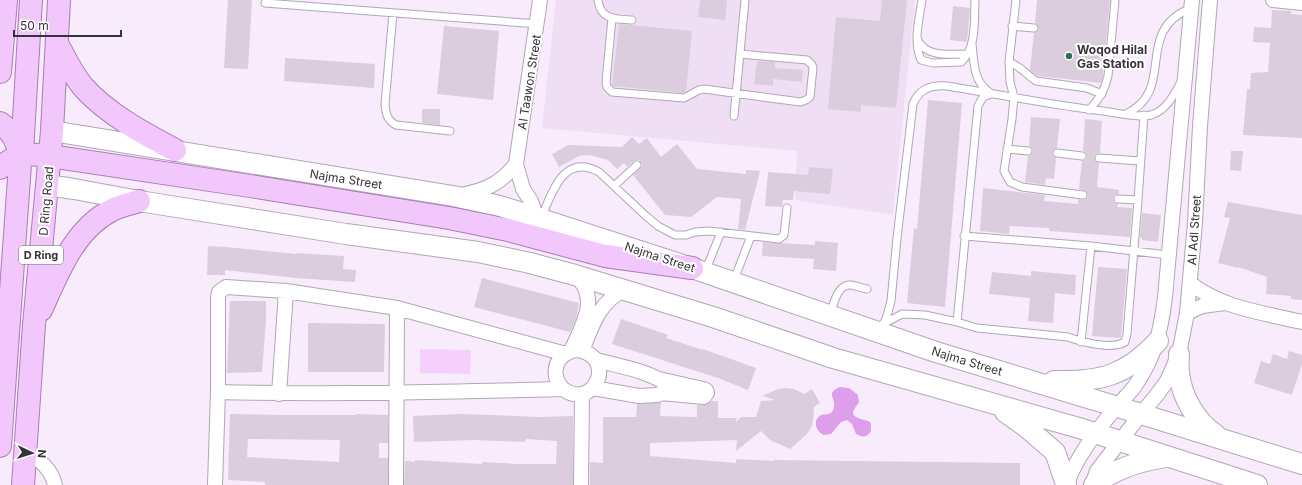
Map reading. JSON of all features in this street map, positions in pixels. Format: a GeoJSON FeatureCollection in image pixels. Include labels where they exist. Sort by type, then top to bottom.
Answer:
{"type":"FeatureCollection","features":[{"type":"Feature","properties":{"kind":"main road"},"geometry":{"type":"LineString","coordinates":[[0,6],[5,0]]}},
{"type":"Feature","properties":{"kind":"main road"},"geometry":{"type":"LineString","coordinates":[[0,72],[5,0]]}},
{"type":"Feature","properties":{"kind":"main road"},"geometry":{"type":"LineString","coordinates":[[0,446],[10,180],[23,126],[31,0]]}},
{"type":"Feature","properties":{"kind":"main road","name":"D Ring Road"},"geometry":{"type":"LineString","coordinates":[[23,485],[34,325],[52,131],[59,0]]}},
{"type":"Feature","properties":{"kind":"main road"},"geometry":{"type":"LineString","coordinates":[[70,0],[58,33],[73,73],[96,100],[133,127],[175,150]]}},
{"type":"Feature","properties":{"kind":"main road"},"geometry":{"type":"LineString","coordinates":[[0,122],[14,138],[17,154],[32,172],[47,185]]}},
{"type":"Feature","properties":{"kind":"main road","name":"Najma Street"},"geometry":{"type":"LineString","coordinates":[[0,122],[453,196],[500,206],[698,270],[829,316],[876,327],[936,352],[1302,464]]}},
{"type":"Feature","properties":{"kind":"main road"},"geometry":{"type":"LineString","coordinates":[[0,168],[17,154],[39,145],[52,131]]}},
{"type":"Feature","properties":{"kind":"main road"},"geometry":{"type":"LineString","coordinates":[[17,154],[50,156],[449,218],[508,230],[605,256],[698,270]]}},
{"type":"Feature","properties":{"kind":"main road"},"geometry":{"type":"LineString","coordinates":[[10,180],[74,188],[139,202],[346,234],[478,252],[575,275],[712,317],[833,358],[1095,433],[1168,457],[1221,480],[1257,485]]}},
{"type":"Feature","properties":{"kind":"main road"},"geometry":{"type":"LineString","coordinates":[[34,325],[65,260],[76,241],[88,226],[112,210],[139,202]]}},
{"type":"Feature","properties":{"kind":"main road"},"geometry":{"type":"LineString","coordinates":[[1031,381],[1084,381],[1113,374],[1136,362],[1158,341]]}},
{"type":"Feature","properties":{"kind":"main road"},"geometry":{"type":"LineString","coordinates":[[1179,354],[1179,373],[1187,399],[1193,412],[1206,428],[1221,438]]}},
{"type":"Feature","properties":{"kind":"main road"},"geometry":{"type":"LineString","coordinates":[[990,402],[1026,427],[1055,452],[1066,485]]}},
{"type":"Feature","properties":{"kind":"main road"},"geometry":{"type":"LineString","coordinates":[[1093,485],[1103,478],[1130,465],[1168,457]]}},
{"type":"Feature","properties":{"kind":"street","name":"Al Taawon Street"},"geometry":{"type":"LineString","coordinates":[[539,218],[531,201],[523,189],[516,164],[538,24],[540,0]]}},
{"type":"Feature","properties":{"kind":"street","name":"Al Adl Street"},"geometry":{"type":"LineString","coordinates":[[1093,485],[1097,471],[1167,381],[1179,354],[1187,313],[1190,282],[1210,0]]}},
{"type":"Feature","properties":{"kind":"street"},"geometry":{"type":"LineString","coordinates":[[1273,0],[1302,3]]}},
{"type":"Feature","properties":{"kind":"street","name":"Al Adl Street"},"geometry":{"type":"LineString","coordinates":[[1066,485],[1085,447],[1095,433],[1134,388],[1142,376],[1158,341],[1162,321],[1186,76],[1191,4]]}},
{"type":"Feature","properties":{"kind":"street"},"geometry":{"type":"LineString","coordinates":[[453,196],[487,189],[498,183],[516,164]]}},
{"type":"Feature","properties":{"kind":"street"},"geometry":{"type":"LineString","coordinates":[[573,352],[588,306],[587,292],[580,279],[575,275]]}},
{"type":"Feature","properties":{"kind":"street"},"geometry":{"type":"LineString","coordinates":[[1190,282],[1203,292],[1225,303],[1302,322]]}},
{"type":"Feature","properties":{"kind":"street"},"geometry":{"type":"LineString","coordinates":[[215,485],[219,292],[226,287],[286,291],[397,308],[573,352],[588,353],[596,360],[659,379],[706,390],[707,393],[704,397],[661,393]]}},
{"type":"Feature","properties":{"kind":"street"},"geometry":{"type":"LineString","coordinates":[[563,389],[556,379],[556,368],[561,357],[573,352],[602,307],[612,297],[626,290]]}},
{"type":"Feature","properties":{"kind":"street"},"geometry":{"type":"LineString","coordinates":[[279,394],[286,291]]}},
{"type":"Feature","properties":{"kind":"street"},"geometry":{"type":"LineString","coordinates":[[1187,313],[1202,306],[1225,303]]}},
{"type":"Feature","properties":{"kind":"street"},"geometry":{"type":"LineString","coordinates":[[396,485],[397,308]]}},
{"type":"Feature","properties":{"kind":"street"},"geometry":{"type":"LineString","coordinates":[[581,485],[588,391],[597,382],[599,375],[599,368],[596,360]]}},
{"type":"Feature","properties":{"kind":"street"},"geometry":{"type":"LineString","coordinates":[[218,392],[279,394],[397,393],[563,389],[574,394],[588,391],[639,396],[666,392],[668,390],[668,385],[659,379]]}},
{"type":"Feature","properties":{"kind":"street"},"geometry":{"type":"LineString","coordinates":[[26,450],[46,467],[51,474],[55,485]]}},
{"type":"Feature","properties":{"kind":"lane"},"geometry":{"type":"LineString","coordinates":[[598,0],[599,7],[602,12],[612,18],[632,20]]}},
{"type":"Feature","properties":{"kind":"lane"},"geometry":{"type":"LineString","coordinates":[[734,116],[746,0]]}},
{"type":"Feature","properties":{"kind":"lane"},"geometry":{"type":"LineString","coordinates":[[928,0],[921,2],[916,38],[917,50],[921,60],[933,63],[961,62],[966,58],[972,43]]}},
{"type":"Feature","properties":{"kind":"lane"},"geometry":{"type":"LineString","coordinates":[[975,0],[972,43],[977,79],[984,89],[993,94]]}},
{"type":"Feature","properties":{"kind":"lane"},"geometry":{"type":"LineString","coordinates":[[1016,0],[1009,62],[1010,82],[1014,97],[1004,171],[1010,182],[1022,187],[1083,195]]}},
{"type":"Feature","properties":{"kind":"lane"},"geometry":{"type":"LineString","coordinates":[[1088,110],[1102,94],[1108,76],[1110,36],[1116,0]]}},
{"type":"Feature","properties":{"kind":"lane"},"geometry":{"type":"LineString","coordinates":[[265,3],[538,24]]}},
{"type":"Feature","properties":{"kind":"lane"},"geometry":{"type":"LineString","coordinates":[[1126,114],[1141,105],[1151,90],[1157,50],[1163,32],[1175,17],[1191,4]]}},
{"type":"Feature","properties":{"kind":"lane"},"geometry":{"type":"LineString","coordinates":[[393,13],[385,104],[387,116],[390,121],[396,125],[450,131]]}},
{"type":"Feature","properties":{"kind":"lane"},"geometry":{"type":"LineString","coordinates":[[612,18],[606,82],[606,86],[612,92],[684,98],[704,89],[800,102],[810,97],[813,68],[807,60],[740,54]]}},
{"type":"Feature","properties":{"kind":"lane"},"geometry":{"type":"LineString","coordinates":[[1012,26],[1034,28]]}},
{"type":"Feature","properties":{"kind":"lane"},"geometry":{"type":"LineString","coordinates":[[916,38],[928,51],[940,54],[968,54]]}},
{"type":"Feature","properties":{"kind":"lane"},"geometry":{"type":"LineString","coordinates":[[1009,62],[1036,80],[1087,88],[1102,94]]}},
{"type":"Feature","properties":{"kind":"lane"},"geometry":{"type":"LineString","coordinates":[[876,327],[888,314],[891,301],[912,104],[921,91],[929,86],[938,85],[1088,110],[1144,116],[1164,108],[1186,76]]}},
{"type":"Feature","properties":{"kind":"lane"},"geometry":{"type":"LineString","coordinates":[[956,322],[978,106],[983,97],[993,94]]}},
{"type":"Feature","properties":{"kind":"lane"},"geometry":{"type":"LineString","coordinates":[[876,327],[902,314],[925,315],[978,328],[1068,337],[1081,342],[1112,345],[1125,342],[1134,252],[1144,116]]}},
{"type":"Feature","properties":{"kind":"lane"},"geometry":{"type":"LineString","coordinates":[[1007,149],[1028,151]]}},
{"type":"Feature","properties":{"kind":"lane"},"geometry":{"type":"LineString","coordinates":[[1056,153],[1082,156]]}},
{"type":"Feature","properties":{"kind":"lane"},"geometry":{"type":"LineString","coordinates":[[1099,158],[1140,161]]}},
{"type":"Feature","properties":{"kind":"lane"},"geometry":{"type":"LineString","coordinates":[[614,186],[637,165]]}},
{"type":"Feature","properties":{"kind":"lane"},"geometry":{"type":"LineString","coordinates":[[539,218],[558,181],[569,170],[576,167],[592,168],[599,172],[658,226],[675,235],[686,235],[704,231],[779,239],[785,232],[787,208]]}},
{"type":"Feature","properties":{"kind":"lane"},"geometry":{"type":"LineString","coordinates":[[1118,199],[1138,200]]}},
{"type":"Feature","properties":{"kind":"lane"},"geometry":{"type":"LineString","coordinates":[[698,270],[721,232]]}},
{"type":"Feature","properties":{"kind":"lane"},"geometry":{"type":"LineString","coordinates":[[733,282],[751,236]]}},
{"type":"Feature","properties":{"kind":"lane"},"geometry":{"type":"LineString","coordinates":[[964,236],[1091,246],[1168,255]]}},
{"type":"Feature","properties":{"kind":"lane"},"geometry":{"type":"LineString","coordinates":[[1081,342],[1091,246]]}},
{"type":"Feature","properties":{"kind":"lane"},"geometry":{"type":"LineString","coordinates":[[829,316],[839,291],[843,288],[851,285],[867,289]]}},
{"type":"Feature","properties":{"kind":"shaded area"},"geometry":{"type":"Polygon","coordinates":[[[556,0],[915,0],[893,215],[795,200],[797,151],[542,128],[556,0]]]}},
{"type":"Feature","properties":{"kind":"shaded area"},"geometry":{"type":"Polygon","coordinates":[[[420,349],[471,350],[470,374],[420,373],[420,349]]]}},
{"type":"Feature","properties":{"kind":"shaded area"},"geometry":{"type":"Polygon","coordinates":[[[840,387],[849,388],[858,395],[859,402],[853,412],[855,417],[871,423],[871,431],[867,436],[856,434],[852,424],[847,420],[841,422],[831,434],[824,435],[817,429],[816,423],[818,417],[821,415],[830,414],[833,410],[834,404],[832,394],[833,391],[840,387]]]}},
{"type":"Feature","properties":{"kind":"building"},"geometry":{"type":"Polygon","coordinates":[[[228,0],[252,0],[248,69],[224,68],[228,0]]]}},
{"type":"Feature","properties":{"kind":"building"},"geometry":{"type":"Polygon","coordinates":[[[700,0],[727,0],[725,20],[698,17],[700,0]]]}},
{"type":"Feature","properties":{"kind":"building"},"geometry":{"type":"Polygon","coordinates":[[[882,0],[907,0],[896,108],[861,105],[861,112],[828,109],[836,17],[880,21],[882,0]]]}},
{"type":"Feature","properties":{"kind":"building","name":"Woqod Hilal Gas Station"},"geometry":{"type":"Polygon","coordinates":[[[1037,0],[1110,0],[1101,83],[1038,76],[1030,70],[1034,33],[1039,29],[1035,23],[1037,0]]]}},
{"type":"Feature","properties":{"kind":"building"},"geometry":{"type":"Polygon","coordinates":[[[953,6],[970,8],[967,42],[950,40],[953,6]]]}},
{"type":"Feature","properties":{"kind":"building"},"geometry":{"type":"Polygon","coordinates":[[[1272,10],[1291,11],[1291,14],[1302,15],[1302,138],[1243,135],[1247,89],[1250,89],[1251,73],[1268,72],[1270,43],[1253,42],[1254,27],[1271,28],[1272,10]]]}},
{"type":"Feature","properties":{"kind":"building"},"geometry":{"type":"Polygon","coordinates":[[[619,24],[692,31],[686,91],[683,93],[612,85],[619,24]]]}},
{"type":"Feature","properties":{"kind":"building"},"geometry":{"type":"Polygon","coordinates":[[[444,26],[499,31],[493,100],[437,94],[444,26]]]}},
{"type":"Feature","properties":{"kind":"building"},"geometry":{"type":"Polygon","coordinates":[[[285,58],[375,64],[374,88],[284,81],[285,58]]]}},
{"type":"Feature","properties":{"kind":"building"},"geometry":{"type":"Polygon","coordinates":[[[757,61],[775,62],[775,68],[803,70],[802,82],[773,79],[773,86],[754,84],[757,61]]]}},
{"type":"Feature","properties":{"kind":"building"},"geometry":{"type":"Polygon","coordinates":[[[928,100],[962,103],[945,307],[907,303],[914,228],[917,229],[928,100]]]}},
{"type":"Feature","properties":{"kind":"building"},"geometry":{"type":"Polygon","coordinates":[[[422,109],[440,109],[440,125],[422,123],[422,109]]]}},
{"type":"Feature","properties":{"kind":"building"},"geometry":{"type":"Polygon","coordinates":[[[1031,117],[1060,119],[1057,148],[1053,150],[1052,153],[1056,158],[1054,179],[1046,178],[1045,185],[1025,182],[1028,156],[1032,154],[1033,151],[1029,146],[1031,117]]]}},
{"type":"Feature","properties":{"kind":"building"},"geometry":{"type":"Polygon","coordinates":[[[1085,119],[1102,121],[1100,153],[1096,154],[1094,157],[1099,163],[1097,187],[1119,190],[1119,194],[1115,195],[1113,198],[1114,202],[1118,204],[1117,207],[1132,208],[1130,237],[1049,231],[1049,228],[1010,226],[1009,234],[980,231],[983,188],[1045,195],[1044,201],[1078,204],[1078,199],[1083,200],[1087,198],[1088,195],[1086,191],[1079,189],[1082,161],[1086,159],[1087,156],[1083,151],[1085,119]]]}},
{"type":"Feature","properties":{"kind":"building"},"geometry":{"type":"Polygon","coordinates":[[[632,137],[639,144],[647,138],[661,157],[677,144],[697,169],[746,174],[746,170],[760,171],[745,230],[738,229],[741,199],[717,197],[691,217],[665,215],[633,175],[642,167],[639,160],[634,161],[627,167],[624,163],[617,169],[608,160],[590,155],[579,156],[559,167],[552,154],[568,145],[622,147],[632,137]]]}},
{"type":"Feature","properties":{"kind":"building"},"geometry":{"type":"Polygon","coordinates":[[[1231,151],[1243,151],[1241,171],[1230,170],[1231,151]]]}},
{"type":"Feature","properties":{"kind":"building"},"geometry":{"type":"Polygon","coordinates":[[[809,167],[833,169],[830,194],[794,191],[793,200],[783,200],[782,207],[765,206],[768,172],[808,175],[809,167]]]}},
{"type":"Feature","properties":{"kind":"building"},"geometry":{"type":"Polygon","coordinates":[[[1228,202],[1302,215],[1302,300],[1291,299],[1291,296],[1266,294],[1267,277],[1238,267],[1218,263],[1230,218],[1224,217],[1228,202]]]}},
{"type":"Feature","properties":{"kind":"building"},"geometry":{"type":"Polygon","coordinates":[[[1142,213],[1161,215],[1158,242],[1142,240],[1140,237],[1142,213]]]}},
{"type":"Feature","properties":{"kind":"building"},"geometry":{"type":"Polygon","coordinates":[[[815,241],[838,243],[836,271],[813,269],[814,259],[762,256],[763,242],[815,245],[815,241]]]}},
{"type":"Feature","properties":{"kind":"building"},"geometry":{"type":"Polygon","coordinates":[[[208,246],[296,254],[344,256],[343,269],[356,270],[355,282],[295,278],[225,270],[225,275],[207,275],[208,246]]]}},
{"type":"Feature","properties":{"kind":"building"},"geometry":{"type":"Polygon","coordinates":[[[1098,267],[1127,269],[1121,338],[1092,336],[1098,267]]]}},
{"type":"Feature","properties":{"kind":"building"},"geometry":{"type":"Polygon","coordinates":[[[1031,271],[1076,275],[1075,295],[1055,293],[1053,323],[1028,321],[1030,298],[989,294],[992,272],[1031,276],[1031,271]]]}},
{"type":"Feature","properties":{"kind":"building"},"geometry":{"type":"Polygon","coordinates":[[[482,278],[579,303],[576,319],[570,332],[474,307],[482,278]]]}},
{"type":"Feature","properties":{"kind":"building"},"geometry":{"type":"Polygon","coordinates":[[[230,301],[266,301],[262,372],[227,373],[230,301]]]}},
{"type":"Feature","properties":{"kind":"building"},"geometry":{"type":"Polygon","coordinates":[[[621,319],[668,335],[666,338],[703,349],[756,368],[748,390],[718,378],[612,344],[621,319]]]}},
{"type":"Feature","properties":{"kind":"building"},"geometry":{"type":"Polygon","coordinates":[[[308,323],[385,324],[384,372],[308,372],[308,323]]]}},
{"type":"Feature","properties":{"kind":"building"},"geometry":{"type":"Polygon","coordinates":[[[1289,351],[1302,355],[1302,364],[1292,395],[1254,383],[1261,361],[1270,364],[1273,354],[1287,359],[1289,351]]]}},
{"type":"Feature","properties":{"kind":"building"},"geometry":{"type":"Polygon","coordinates":[[[778,389],[794,389],[804,394],[812,389],[820,403],[814,407],[811,428],[806,435],[790,449],[770,440],[761,431],[736,451],[737,440],[650,443],[650,456],[736,463],[736,459],[774,461],[1020,463],[1020,485],[590,485],[590,462],[603,463],[603,417],[636,417],[637,404],[661,402],[660,416],[697,417],[697,405],[707,405],[712,401],[718,401],[718,418],[737,418],[735,423],[741,417],[756,417],[761,401],[775,400],[762,396],[778,389]]]}},
{"type":"Feature","properties":{"kind":"building"},"geometry":{"type":"Polygon","coordinates":[[[230,414],[388,415],[388,443],[379,443],[379,458],[388,458],[388,485],[265,485],[265,482],[228,480],[230,414]],[[248,439],[247,457],[339,462],[340,440],[248,439]]]}},
{"type":"Feature","properties":{"kind":"building"},"geometry":{"type":"Polygon","coordinates":[[[463,414],[539,417],[573,416],[573,485],[404,485],[405,461],[415,462],[415,460],[482,464],[482,462],[556,464],[557,441],[526,439],[525,442],[474,440],[414,442],[413,416],[463,414]]]}},
{"type":"Feature","properties":{"kind":"place","name":"Woqod Hilal Gas Station"},"geometry":{"type":"Point","coordinates":[1069,56]}}]}
